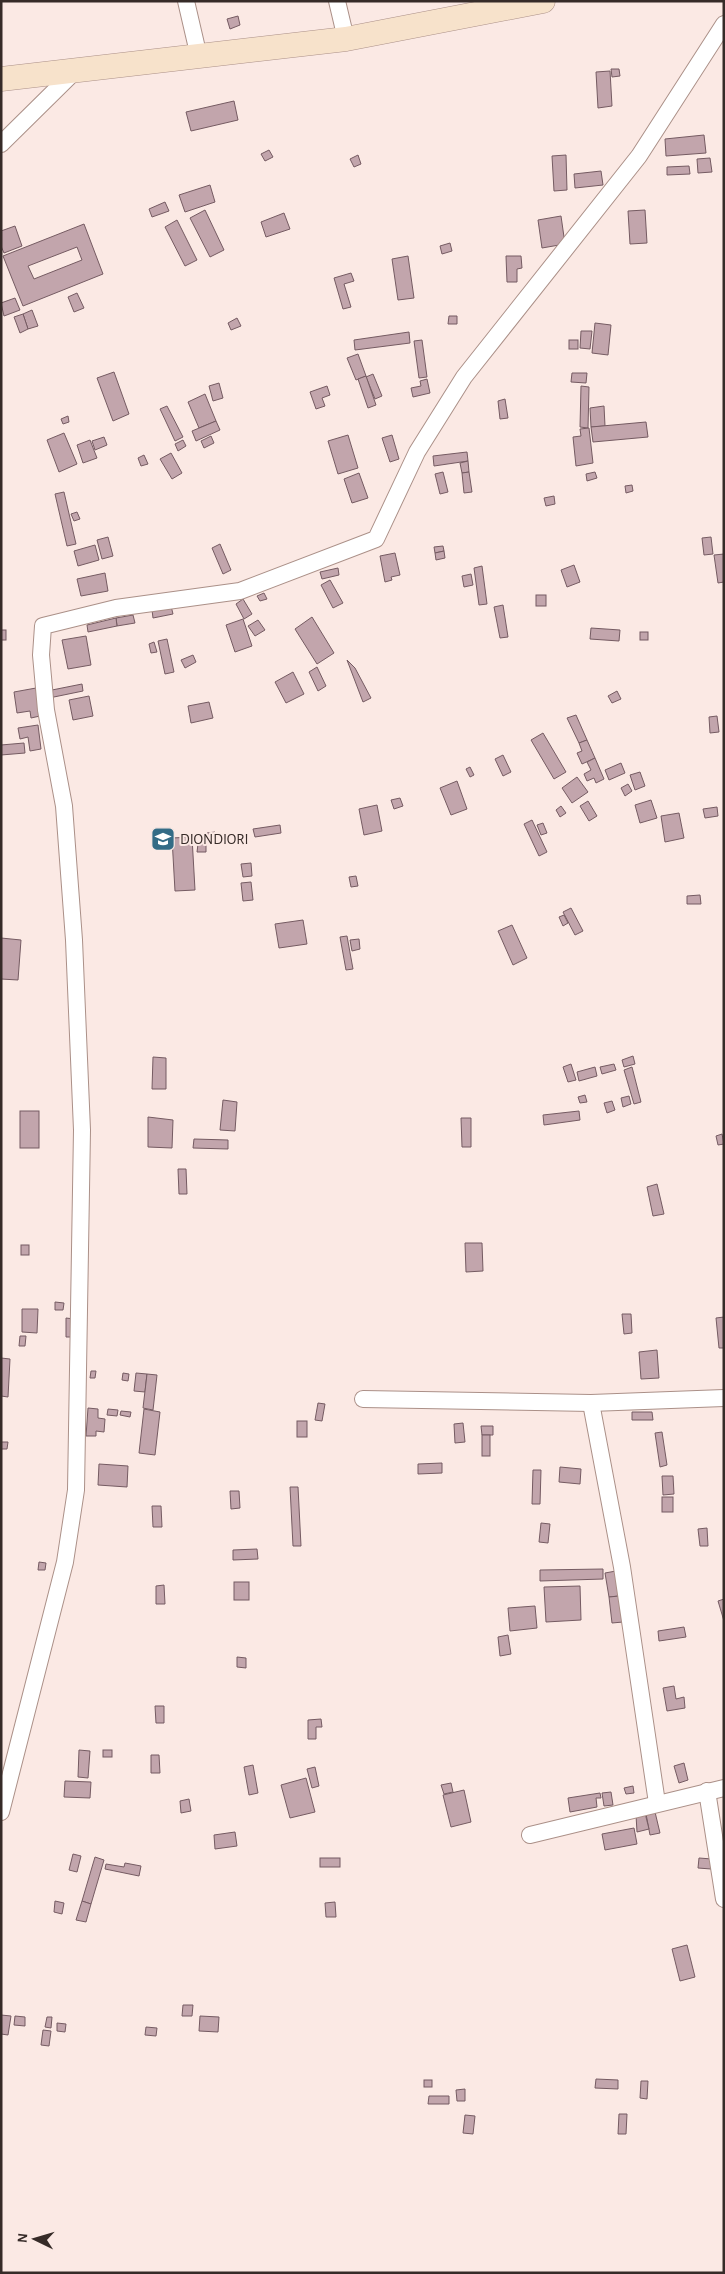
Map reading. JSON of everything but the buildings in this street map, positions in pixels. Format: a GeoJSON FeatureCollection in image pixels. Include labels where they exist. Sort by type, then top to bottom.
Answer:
{"type":"FeatureCollection","features":[{"type":"Feature","properties":{"kind":"street"},"geometry":{"type":"LineString","coordinates":[[186,1],[199,57]]}},
{"type":"Feature","properties":{"kind":"street"},"geometry":{"type":"LineString","coordinates":[[338,1],[346,39]]}},
{"type":"Feature","properties":{"kind":"street"},"geometry":{"type":"LineString","coordinates":[[1,79],[346,39],[543,1]]}},
{"type":"Feature","properties":{"kind":"street"},"geometry":{"type":"LineString","coordinates":[[1,1812],[65,1562],[76,1490],[82,1130],[74,940],[64,806],[46,710],[41,655],[43,626],[116,608],[240,591],[376,539],[416,452],[464,377],[639,156],[724,24]]}},
{"type":"Feature","properties":{"kind":"street"},"geometry":{"type":"LineString","coordinates":[[1,144],[75,71]]}},
{"type":"Feature","properties":{"kind":"street"},"geometry":{"type":"LineString","coordinates":[[363,1399],[592,1403],[724,1398]]}},
{"type":"Feature","properties":{"kind":"street"},"geometry":{"type":"LineString","coordinates":[[592,1403],[622,1567],[657,1803]]}},
{"type":"Feature","properties":{"kind":"street"},"geometry":{"type":"LineString","coordinates":[[530,1835],[724,1788]]}},
{"type":"Feature","properties":{"kind":"street"},"geometry":{"type":"LineString","coordinates":[[707,1791],[724,1899]]}},
{"type":"Feature","properties":{"kind":"place","name":"DIONDIORI"},"geometry":{"type":"Point","coordinates":[163,839]}}]}
